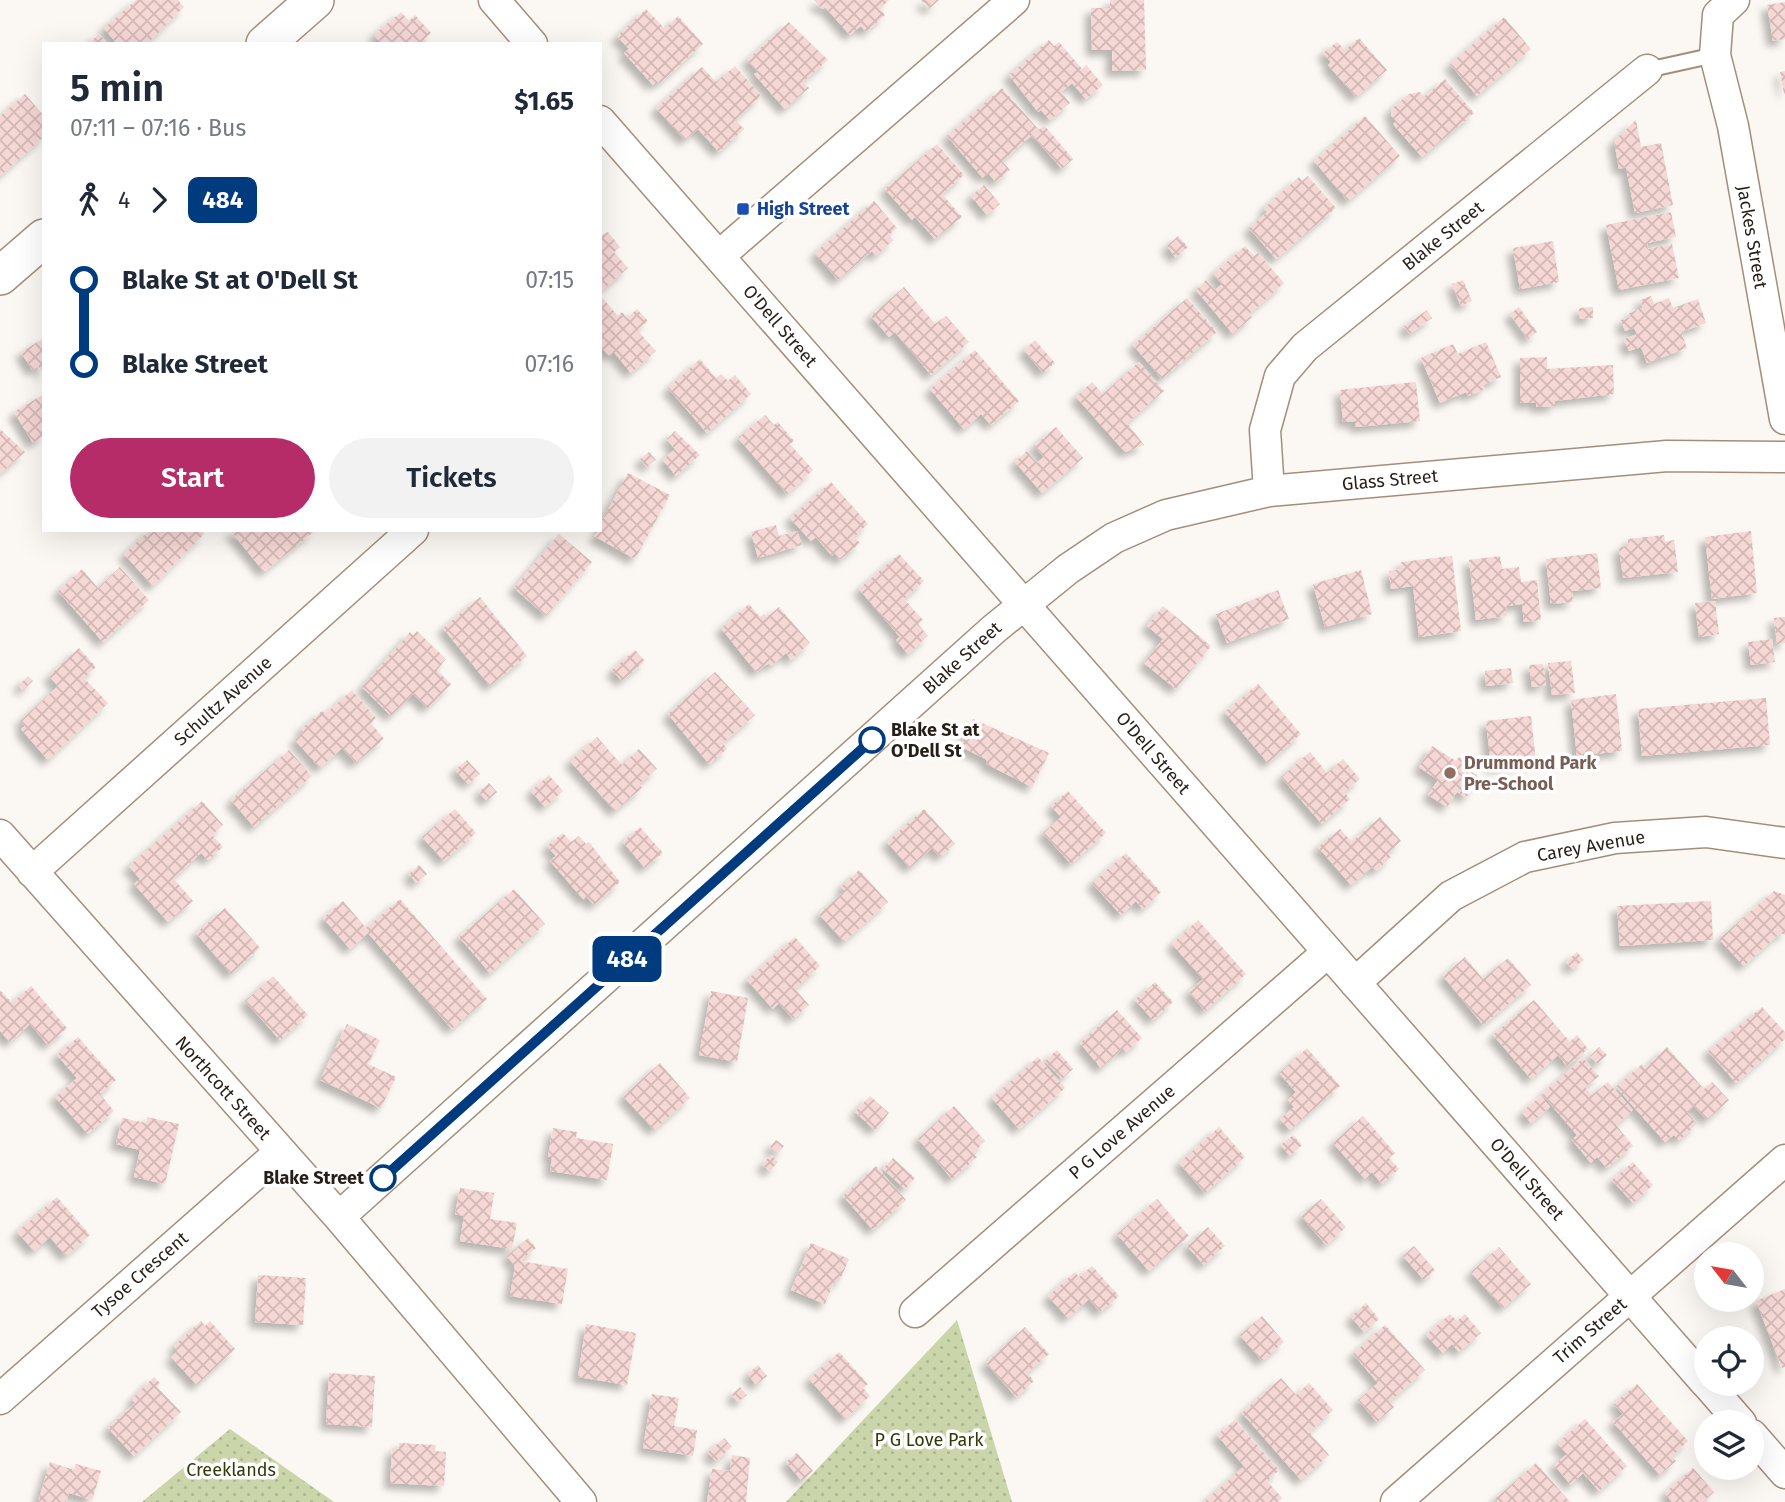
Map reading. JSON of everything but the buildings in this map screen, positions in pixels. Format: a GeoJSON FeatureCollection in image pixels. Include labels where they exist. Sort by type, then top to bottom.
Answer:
{"type":"FeatureCollection","features":[{"type":"Feature","properties":{"kind":"street"},"geometry":{"type":"LineString","coordinates":[[267,42],[315,0]]}},
{"type":"Feature","properties":{"kind":"street"},"geometry":{"type":"LineString","coordinates":[[494,0],[530,42]]}},
{"type":"Feature","properties":{"kind":"street"},"geometry":{"type":"LineString","coordinates":[[719,256],[1014,0]]}},
{"type":"Feature","properties":{"kind":"street","name":"Jackes Street"},"geometry":{"type":"LineString","coordinates":[[1734,0],[1718,15],[1715,55],[1733,126],[1785,419]]}},
{"type":"Feature","properties":{"kind":"street","name":"Blake Street"},"geometry":{"type":"LineString","coordinates":[[1269,491],[1265,430],[1280,376],[1288,366],[1305,348],[1647,70]]}},
{"type":"Feature","properties":{"kind":"street","name":"O'Dell Street"},"geometry":{"type":"LineString","coordinates":[[602,123],[1694,1369]]}},
{"type":"Feature","properties":{"kind":"street"},"geometry":{"type":"LineString","coordinates":[[0,276],[42,240]]}},
{"type":"Feature","properties":{"kind":"street","name":"Glass Street"},"geometry":{"type":"LineString","coordinates":[[1024,605],[1068,569],[1114,538],[1166,515],[1269,491],[1667,456],[1785,457]]}},
{"type":"Feature","properties":{"kind":"street","name":"Schultz Avenue"},"geometry":{"type":"LineString","coordinates":[[32,872],[411,532]]}},
{"type":"Feature","properties":{"kind":"street","name":"Blake Street"},"geometry":{"type":"LineString","coordinates":[[339,1217],[1024,605]]}},
{"type":"Feature","properties":{"kind":"street","name":"Carey Avenue"},"geometry":{"type":"LineString","coordinates":[[1355,983],[1451,897],[1525,857],[1615,838],[1706,832],[1785,843]]}},
{"type":"Feature","properties":{"kind":"street","name":"Northcott Street"},"geometry":{"type":"LineString","coordinates":[[0,835],[339,1217],[581,1502]]}},
{"type":"Feature","properties":{"kind":"street","name":"P G Love Avenue"},"geometry":{"type":"LineString","coordinates":[[915,1312],[1328,952]]}},
{"type":"Feature","properties":{"kind":"street","name":"Tysoe Crescent"},"geometry":{"type":"LineString","coordinates":[[0,1399],[280,1152]]}},
{"type":"Feature","properties":{"kind":"street","name":"Trim Street"},"geometry":{"type":"LineString","coordinates":[[1396,1502],[1785,1160]]}},
{"type":"Feature","properties":{"kind":"street","name":"O'Dell Street"},"geometry":{"type":"LineString","coordinates":[[1717,1396],[1730,1410]]}},
{"type":"Feature","properties":{"kind":"street"},"geometry":{"type":"LineString","coordinates":[[1764,1449],[1785,1473]]}},
{"type":"Feature","properties":{"kind":"lane","name":"Blake Street"},"geometry":{"type":"LineString","coordinates":[[1647,70],[1715,55]]}},
{"type":"Feature","properties":{"kind":"green space","name":"P G Love Park"},"geometry":{"type":"Polygon","coordinates":[[[957,1320],[1012,1502],[786,1502],[957,1320]]]}},
{"type":"Feature","properties":{"kind":"green space","name":"Creeklands"},"geometry":{"type":"Polygon","coordinates":[[[230,1429],[334,1502],[142,1502],[230,1429]]]}},
{"type":"Feature","properties":{"kind":"bus line","name":"484"},"geometry":{"type":"LineString","coordinates":[[383,1178],[872,740]]}},
{"type":"Feature","properties":{"kind":"place","name":"High Street"},"geometry":{"type":"Point","coordinates":[743,209]}},
{"type":"Feature","properties":{"kind":"place","name":"Blake St at O'Dell St"},"geometry":{"type":"Point","coordinates":[872,740]}},
{"type":"Feature","properties":{"kind":"place","name":"Drummond Park Pre-School"},"geometry":{"type":"Point","coordinates":[1450,773]}},
{"type":"Feature","properties":{"kind":"place","name":"Blake Street"},"geometry":{"type":"Point","coordinates":[383,1178]}}]}
